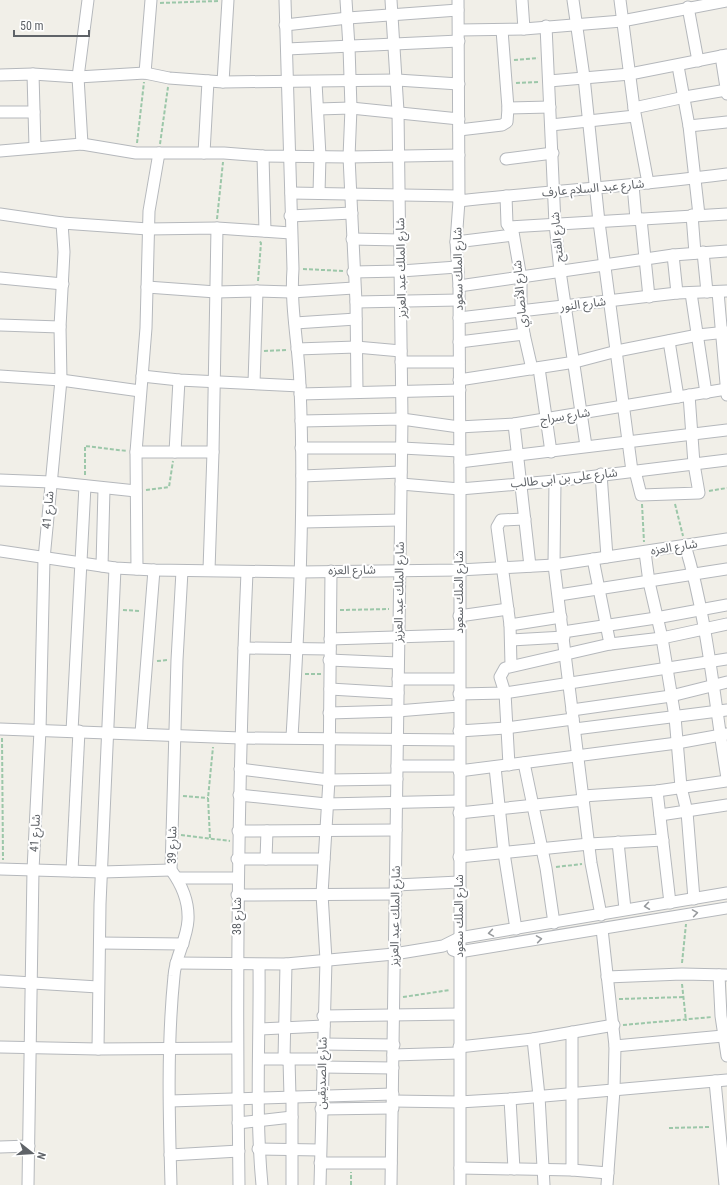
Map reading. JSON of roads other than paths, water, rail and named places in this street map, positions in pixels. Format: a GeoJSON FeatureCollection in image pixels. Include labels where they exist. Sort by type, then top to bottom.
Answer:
{"type":"FeatureCollection","features":[{"type":"Feature","properties":{"kind":"street"},"geometry":{"type":"LineString","coordinates":[[82,144],[78,77],[88,0]]}},
{"type":"Feature","properties":{"kind":"street"},"geometry":{"type":"LineString","coordinates":[[285,0],[287,49],[286,82],[293,269],[291,292],[300,390],[303,522],[298,648],[292,737]]}},
{"type":"Feature","properties":{"kind":"street"},"geometry":{"type":"LineString","coordinates":[[346,0],[351,108],[349,158],[353,272],[356,302],[357,392]]}},
{"type":"Feature","properties":{"kind":"street","name":"شارع الملك عبد العزيز"},"geometry":{"type":"LineString","coordinates":[[391,0],[397,80],[402,301],[402,448],[398,609],[396,890],[391,1185]]}},
{"type":"Feature","properties":{"kind":"street"},"geometry":{"type":"LineString","coordinates":[[522,0],[524,28]]}},
{"type":"Feature","properties":{"kind":"street"},"geometry":{"type":"LineString","coordinates":[[573,0],[584,77],[596,187],[598,222],[629,442],[634,471],[641,495],[699,493],[694,464],[689,395]]}},
{"type":"Feature","properties":{"kind":"street"},"geometry":{"type":"LineString","coordinates":[[620,0],[635,112],[648,184]]}},
{"type":"Feature","properties":{"kind":"street"},"geometry":{"type":"LineString","coordinates":[[145,73],[151,1]]}},
{"type":"Feature","properties":{"kind":"street"},"geometry":{"type":"LineString","coordinates":[[223,82],[228,1]]}},
{"type":"Feature","properties":{"kind":"street"},"geometry":{"type":"LineString","coordinates":[[287,49],[394,45],[502,30],[622,21],[727,1]]}},
{"type":"Feature","properties":{"kind":"street"},"geometry":{"type":"LineString","coordinates":[[285,25],[348,18],[391,16],[458,5]]}},
{"type":"Feature","properties":{"kind":"street","name":"شارع الملك سعود"},"geometry":{"type":"LineString","coordinates":[[458,5],[459,199],[456,242],[459,286],[460,385],[460,1185]]}},
{"type":"Feature","properties":{"kind":"street"},"geometry":{"type":"LineString","coordinates":[[688,8],[698,60]]}},
{"type":"Feature","properties":{"kind":"street","name":"شارع الفتح"},"geometry":{"type":"LineString","coordinates":[[546,26],[549,57],[555,224],[560,271],[586,446]]}},
{"type":"Feature","properties":{"kind":"street"},"geometry":{"type":"LineString","coordinates":[[318,109],[351,108],[398,111],[459,125],[502,125],[508,119],[508,108],[502,30]]}},
{"type":"Feature","properties":{"kind":"street"},"geometry":{"type":"LineString","coordinates":[[549,81],[630,74],[724,56],[727,94]]}},
{"type":"Feature","properties":{"kind":"street"},"geometry":{"type":"LineString","coordinates":[[678,66],[685,97],[696,178],[696,215],[699,252],[717,292],[724,333],[727,391]]}},
{"type":"Feature","properties":{"kind":"street"},"geometry":{"type":"LineString","coordinates":[[0,76],[33,74],[78,77],[145,73],[169,78],[223,82],[397,80],[459,84]]}},
{"type":"Feature","properties":{"kind":"street"},"geometry":{"type":"LineString","coordinates":[[33,74],[35,147]]}},
{"type":"Feature","properties":{"kind":"street"},"geometry":{"type":"LineString","coordinates":[[204,153],[208,81]]}},
{"type":"Feature","properties":{"kind":"street"},"geometry":{"type":"LineString","coordinates":[[316,82],[320,156],[319,193]]}},
{"type":"Feature","properties":{"kind":"street"},"geometry":{"type":"LineString","coordinates":[[551,125],[589,122],[635,112],[685,97],[727,90]]}},
{"type":"Feature","properties":{"kind":"street"},"geometry":{"type":"LineString","coordinates":[[508,108],[550,107]]}},
{"type":"Feature","properties":{"kind":"street"},"geometry":{"type":"LineString","coordinates":[[0,112],[34,112]]}},
{"type":"Feature","properties":{"kind":"street"},"geometry":{"type":"LineString","coordinates":[[689,126],[727,122]]}},
{"type":"Feature","properties":{"kind":"street"},"geometry":{"type":"LineString","coordinates":[[0,151],[82,144],[136,153],[224,153],[263,156],[320,156],[349,158],[459,155]]}},
{"type":"Feature","properties":{"kind":"street"},"geometry":{"type":"LineString","coordinates":[[137,569],[136,452],[147,287],[150,202],[159,153]]}},
{"type":"Feature","properties":{"kind":"street"},"geometry":{"type":"LineString","coordinates":[[506,159],[553,153]]}},
{"type":"Feature","properties":{"kind":"street"},"geometry":{"type":"LineString","coordinates":[[263,156],[265,231]]}},
{"type":"Feature","properties":{"kind":"street","name":"شارع عبد السلام عارف"},"geometry":{"type":"LineString","coordinates":[[291,192],[459,199],[648,184],[727,174]]}},
{"type":"Feature","properties":{"kind":"street"},"geometry":{"type":"LineString","coordinates":[[633,185],[649,297]]}},
{"type":"Feature","properties":{"kind":"street","name":"شارع الأنصاري"},"geometry":{"type":"LineString","coordinates":[[506,196],[507,224],[511,231],[521,278],[521,312],[524,334],[536,369],[551,452]]}},
{"type":"Feature","properties":{"kind":"street"},"geometry":{"type":"LineString","coordinates":[[290,216],[352,213]]}},
{"type":"Feature","properties":{"kind":"street"},"geometry":{"type":"LineString","coordinates":[[0,214],[62,223],[148,229],[217,228],[291,233]]}},
{"type":"Feature","properties":{"kind":"street"},"geometry":{"type":"LineString","coordinates":[[456,242],[555,224],[727,214]]}},
{"type":"Feature","properties":{"kind":"street","name":"شارع 41"},"geometry":{"type":"LineString","coordinates":[[28,1185],[33,870],[40,730],[44,559],[61,380],[60,327],[64,252],[62,223]]}},
{"type":"Feature","properties":{"kind":"street"},"geometry":{"type":"LineString","coordinates":[[209,570],[213,452],[217,228]]}},
{"type":"Feature","properties":{"kind":"street"},"geometry":{"type":"LineString","coordinates":[[352,240],[400,240]]}},
{"type":"Feature","properties":{"kind":"street"},"geometry":{"type":"LineString","coordinates":[[459,286],[673,255],[727,250]]}},
{"type":"Feature","properties":{"kind":"street"},"geometry":{"type":"LineString","coordinates":[[673,255],[677,293]]}},
{"type":"Feature","properties":{"kind":"street"},"geometry":{"type":"LineString","coordinates":[[353,272],[401,271],[457,266]]}},
{"type":"Feature","properties":{"kind":"street"},"geometry":{"type":"LineString","coordinates":[[0,278],[63,284]]}},
{"type":"Feature","properties":{"kind":"street"},"geometry":{"type":"LineString","coordinates":[[147,287],[216,292],[291,292],[354,288]]}},
{"type":"Feature","properties":{"kind":"street"},"geometry":{"type":"LineString","coordinates":[[254,383],[254,352],[258,291]]}},
{"type":"Feature","properties":{"kind":"street"},"geometry":{"type":"LineString","coordinates":[[691,292],[706,393]]}},
{"type":"Feature","properties":{"kind":"street","name":"شارع النور"},"geometry":{"type":"LineString","coordinates":[[459,318],[566,307],[677,293],[717,292]]}},
{"type":"Feature","properties":{"kind":"street"},"geometry":{"type":"LineString","coordinates":[[356,302],[459,300]]}},
{"type":"Feature","properties":{"kind":"street"},"geometry":{"type":"LineString","coordinates":[[295,323],[356,319]]}},
{"type":"Feature","properties":{"kind":"street"},"geometry":{"type":"LineString","coordinates":[[0,325],[60,327]]}},
{"type":"Feature","properties":{"kind":"street"},"geometry":{"type":"LineString","coordinates":[[142,376],[179,380],[254,383],[300,390],[357,392],[401,391],[460,385],[574,362],[616,351],[698,335],[724,333]]}},
{"type":"Feature","properties":{"kind":"street"},"geometry":{"type":"LineString","coordinates":[[459,342],[524,334]]}},
{"type":"Feature","properties":{"kind":"street"},"geometry":{"type":"LineString","coordinates":[[669,341],[678,397]]}},
{"type":"Feature","properties":{"kind":"street"},"geometry":{"type":"LineString","coordinates":[[297,350],[356,347],[401,357],[459,362]]}},
{"type":"Feature","properties":{"kind":"street"},"geometry":{"type":"LineString","coordinates":[[0,376],[61,380],[140,391]]}},
{"type":"Feature","properties":{"kind":"street"},"geometry":{"type":"LineString","coordinates":[[175,452],[179,380]]}},
{"type":"Feature","properties":{"kind":"street","name":"شارع سراج"},"geometry":{"type":"LineString","coordinates":[[301,421],[402,419],[459,427],[514,424],[689,395],[727,391]]}},
{"type":"Feature","properties":{"kind":"street"},"geometry":{"type":"LineString","coordinates":[[514,424],[530,566]]}},
{"type":"Feature","properties":{"kind":"street"},"geometry":{"type":"LineString","coordinates":[[460,462],[727,430]]}},
{"type":"Feature","properties":{"kind":"street"},"geometry":{"type":"LineString","coordinates":[[301,448],[402,448],[459,451]]}},
{"type":"Feature","properties":{"kind":"street"},"geometry":{"type":"LineString","coordinates":[[136,452],[213,452]]}},
{"type":"Feature","properties":{"kind":"street","name":"شارع على بن ابى طالب"},"geometry":{"type":"LineString","coordinates":[[401,484],[460,489],[556,481],[601,474],[727,460]]}},
{"type":"Feature","properties":{"kind":"street"},"geometry":{"type":"LineString","coordinates":[[302,476],[401,472]]}},
{"type":"Feature","properties":{"kind":"street"},"geometry":{"type":"LineString","coordinates":[[601,474],[606,557]]}},
{"type":"Feature","properties":{"kind":"street"},"geometry":{"type":"LineString","coordinates":[[0,480],[51,482],[104,489],[136,491]]}},
{"type":"Feature","properties":{"kind":"street"},"geometry":{"type":"LineString","coordinates":[[556,481],[554,565],[570,684],[588,844],[601,915]]}},
{"type":"Feature","properties":{"kind":"street"},"geometry":{"type":"LineString","coordinates":[[72,871],[80,563],[85,486]]}},
{"type":"Feature","properties":{"kind":"street"},"geometry":{"type":"LineString","coordinates":[[102,566],[104,489]]}},
{"type":"Feature","properties":{"kind":"street"},"geometry":{"type":"LineString","coordinates":[[511,665],[510,625],[502,568],[498,524],[503,520],[525,519]]}},
{"type":"Feature","properties":{"kind":"street"},"geometry":{"type":"LineString","coordinates":[[303,522],[400,520]]}},
{"type":"Feature","properties":{"kind":"street","name":"شارع العزه"},"geometry":{"type":"LineString","coordinates":[[0,551],[44,559],[115,568],[154,570],[247,572],[400,569],[459,570],[554,565],[727,540]]}},
{"type":"Feature","properties":{"kind":"street"},"geometry":{"type":"LineString","coordinates":[[460,813],[533,806],[583,798],[657,791],[727,779],[722,711],[714,686],[705,628],[694,574],[685,545]]}},
{"type":"Feature","properties":{"kind":"street"},"geometry":{"type":"LineString","coordinates":[[645,552],[649,582],[656,618],[662,638],[675,717],[681,787],[687,812],[694,899]]}},
{"type":"Feature","properties":{"kind":"street"},"geometry":{"type":"LineString","coordinates":[[593,559],[610,644]]}},
{"type":"Feature","properties":{"kind":"street"},"geometry":{"type":"LineString","coordinates":[[98,1049],[98,987],[102,872],[112,609],[115,568]]}},
{"type":"Feature","properties":{"kind":"street"},"geometry":{"type":"LineString","coordinates":[[559,596],[599,588],[649,582],[727,569]]}},
{"type":"Feature","properties":{"kind":"street"},"geometry":{"type":"LineString","coordinates":[[141,733],[154,570]]}},
{"type":"Feature","properties":{"kind":"street","name":"شارع 39"},"geometry":{"type":"LineString","coordinates":[[171,1185],[170,1048],[174,975],[188,920],[185,895],[174,874],[172,834],[176,660],[182,571]]}},
{"type":"Feature","properties":{"kind":"street","name":"شارع الصديقين"},"geometry":{"type":"LineString","coordinates":[[320,1185],[322,1063],[326,960],[322,894],[326,804],[329,780],[328,737],[331,571]]}},
{"type":"Feature","properties":{"kind":"street","name":"شارع 38"},"geometry":{"type":"LineString","coordinates":[[239,1185],[237,878],[247,572]]}},
{"type":"Feature","properties":{"kind":"street"},"geometry":{"type":"LineString","coordinates":[[511,640],[563,634],[606,624],[656,618],[727,605]]}},
{"type":"Feature","properties":{"kind":"street"},"geometry":{"type":"LineString","coordinates":[[459,616],[508,609]]}},
{"type":"Feature","properties":{"kind":"street"},"geometry":{"type":"LineString","coordinates":[[510,625],[561,617]]}},
{"type":"Feature","properties":{"kind":"street"},"geometry":{"type":"LineString","coordinates":[[509,765],[505,693],[500,675],[503,669],[511,665],[566,655],[610,644],[662,638],[727,624]]}},
{"type":"Feature","properties":{"kind":"street"},"geometry":{"type":"LineString","coordinates":[[330,649],[398,636],[459,635]]}},
{"type":"Feature","properties":{"kind":"street"},"geometry":{"type":"LineString","coordinates":[[244,648],[330,649],[398,663]]}},
{"type":"Feature","properties":{"kind":"street"},"geometry":{"type":"LineString","coordinates":[[459,694],[505,693],[727,660]]}},
{"type":"Feature","properties":{"kind":"street"},"geometry":{"type":"LineString","coordinates":[[398,679],[459,679]]}},
{"type":"Feature","properties":{"kind":"street"},"geometry":{"type":"LineString","coordinates":[[1,729],[174,734],[241,738],[397,738],[459,735],[574,719],[727,682]]}},
{"type":"Feature","properties":{"kind":"street"},"geometry":{"type":"LineString","coordinates":[[330,689],[398,693]]}},
{"type":"Feature","properties":{"kind":"street"},"geometry":{"type":"LineString","coordinates":[[329,713],[397,711],[459,706]]}},
{"type":"Feature","properties":{"kind":"street"},"geometry":{"type":"LineString","coordinates":[[574,719],[675,717],[722,711]]}},
{"type":"Feature","properties":{"kind":"street"},"geometry":{"type":"LineString","coordinates":[[397,766],[459,768],[495,767],[524,764],[578,754],[677,743],[724,734]]}},
{"type":"Feature","properties":{"kind":"street"},"geometry":{"type":"LineString","coordinates":[[524,764],[546,868],[554,923]]}},
{"type":"Feature","properties":{"kind":"street"},"geometry":{"type":"LineString","coordinates":[[495,767],[504,853],[516,929]]}},
{"type":"Feature","properties":{"kind":"street"},"geometry":{"type":"LineString","coordinates":[[240,769],[329,780],[397,779]]}},
{"type":"Feature","properties":{"kind":"street"},"geometry":{"type":"LineString","coordinates":[[657,791],[670,903]]}},
{"type":"Feature","properties":{"kind":"street"},"geometry":{"type":"LineString","coordinates":[[239,795],[326,804],[459,801]]}},
{"type":"Feature","properties":{"kind":"street"},"geometry":{"type":"LineString","coordinates":[[660,815],[727,805]]}},
{"type":"Feature","properties":{"kind":"street"},"geometry":{"type":"LineString","coordinates":[[238,836],[267,831],[396,830]]}},
{"type":"Feature","properties":{"kind":"street"},"geometry":{"type":"LineString","coordinates":[[266,859],[267,831]]}},
{"type":"Feature","properties":{"kind":"street"},"geometry":{"type":"LineString","coordinates":[[459,857],[588,844],[663,840]]}},
{"type":"Feature","properties":{"kind":"street"},"geometry":{"type":"LineString","coordinates":[[618,842],[625,909]]}},
{"type":"Feature","properties":{"kind":"street"},"geometry":{"type":"LineString","coordinates":[[238,859],[324,859]]}},
{"type":"Feature","properties":{"kind":"street"},"geometry":{"type":"LineString","coordinates":[[2,869],[174,874],[237,878]]}},
{"type":"Feature","properties":{"kind":"street"},"geometry":{"type":"LineString","coordinates":[[237,895],[322,894],[396,890],[459,882]]}},
{"type":"Feature","properties":{"kind":"street"},"geometry":{"type":"LineString","coordinates":[[176,963],[259,965],[286,964],[394,954],[443,946],[459,938],[727,893]]}},
{"type":"Feature","properties":{"kind":"street"},"geometry":{"type":"LineString","coordinates":[[443,946],[459,952],[727,908]]}},
{"type":"Feature","properties":{"kind":"street"},"geometry":{"type":"LineString","coordinates":[[602,929],[614,1025],[615,1046],[614,1090],[607,1185]]}},
{"type":"Feature","properties":{"kind":"street"},"geometry":{"type":"LineString","coordinates":[[100,943],[183,944]]}},
{"type":"Feature","properties":{"kind":"street"},"geometry":{"type":"LineString","coordinates":[[286,964],[283,1028],[291,1097],[292,1185]]}},
{"type":"Feature","properties":{"kind":"street"},"geometry":{"type":"LineString","coordinates":[[259,965],[260,1029],[258,1149],[262,1185]]}},
{"type":"Feature","properties":{"kind":"street"},"geometry":{"type":"LineString","coordinates":[[608,977],[682,974],[723,975],[722,1016],[723,1036],[727,1056]]}},
{"type":"Feature","properties":{"kind":"street"},"geometry":{"type":"LineString","coordinates":[[0,981],[98,987]]}},
{"type":"Feature","properties":{"kind":"street"},"geometry":{"type":"LineString","coordinates":[[260,1029],[283,1028],[324,1021],[394,1016],[459,1014]]}},
{"type":"Feature","properties":{"kind":"street"},"geometry":{"type":"LineString","coordinates":[[323,1044],[394,1050],[459,1050],[614,1025]]}},
{"type":"Feature","properties":{"kind":"street"},"geometry":{"type":"LineString","coordinates":[[572,1032],[572,1170]]}},
{"type":"Feature","properties":{"kind":"street"},"geometry":{"type":"LineString","coordinates":[[615,1046],[723,1036]]}},
{"type":"Feature","properties":{"kind":"street"},"geometry":{"type":"LineString","coordinates":[[533,1039],[539,1096],[544,1185]]}},
{"type":"Feature","properties":{"kind":"street"},"geometry":{"type":"LineString","coordinates":[[0,1047],[98,1049],[237,1048]]}},
{"type":"Feature","properties":{"kind":"street"},"geometry":{"type":"LineString","coordinates":[[259,1059],[286,1059],[393,1068]]}},
{"type":"Feature","properties":{"kind":"street"},"geometry":{"type":"LineString","coordinates":[[170,1101],[322,1095],[393,1101],[459,1102],[727,1080]]}},
{"type":"Feature","properties":{"kind":"street"},"geometry":{"type":"LineString","coordinates":[[715,1081],[724,1185]]}},
{"type":"Feature","properties":{"kind":"street"},"geometry":{"type":"LineString","coordinates":[[510,1099],[514,1169]]}},
{"type":"Feature","properties":{"kind":"street"},"geometry":{"type":"LineString","coordinates":[[321,1109],[393,1101]]}},
{"type":"Feature","properties":{"kind":"street"},"geometry":{"type":"LineString","coordinates":[[238,1123],[292,1117]]}},
{"type":"Feature","properties":{"kind":"street"},"geometry":{"type":"LineString","coordinates":[[0,1147],[28,1146]]}},
{"type":"Feature","properties":{"kind":"street"},"geometry":{"type":"LineString","coordinates":[[258,1149],[320,1150]]}},
{"type":"Feature","properties":{"kind":"street"},"geometry":{"type":"LineString","coordinates":[[170,1155],[239,1151]]}},
{"type":"Feature","properties":{"kind":"street"},"geometry":{"type":"LineString","coordinates":[[320,1163],[391,1163]]}},
{"type":"Feature","properties":{"kind":"street"},"geometry":{"type":"LineString","coordinates":[[460,1168],[572,1170],[608,1173]]}}]}
